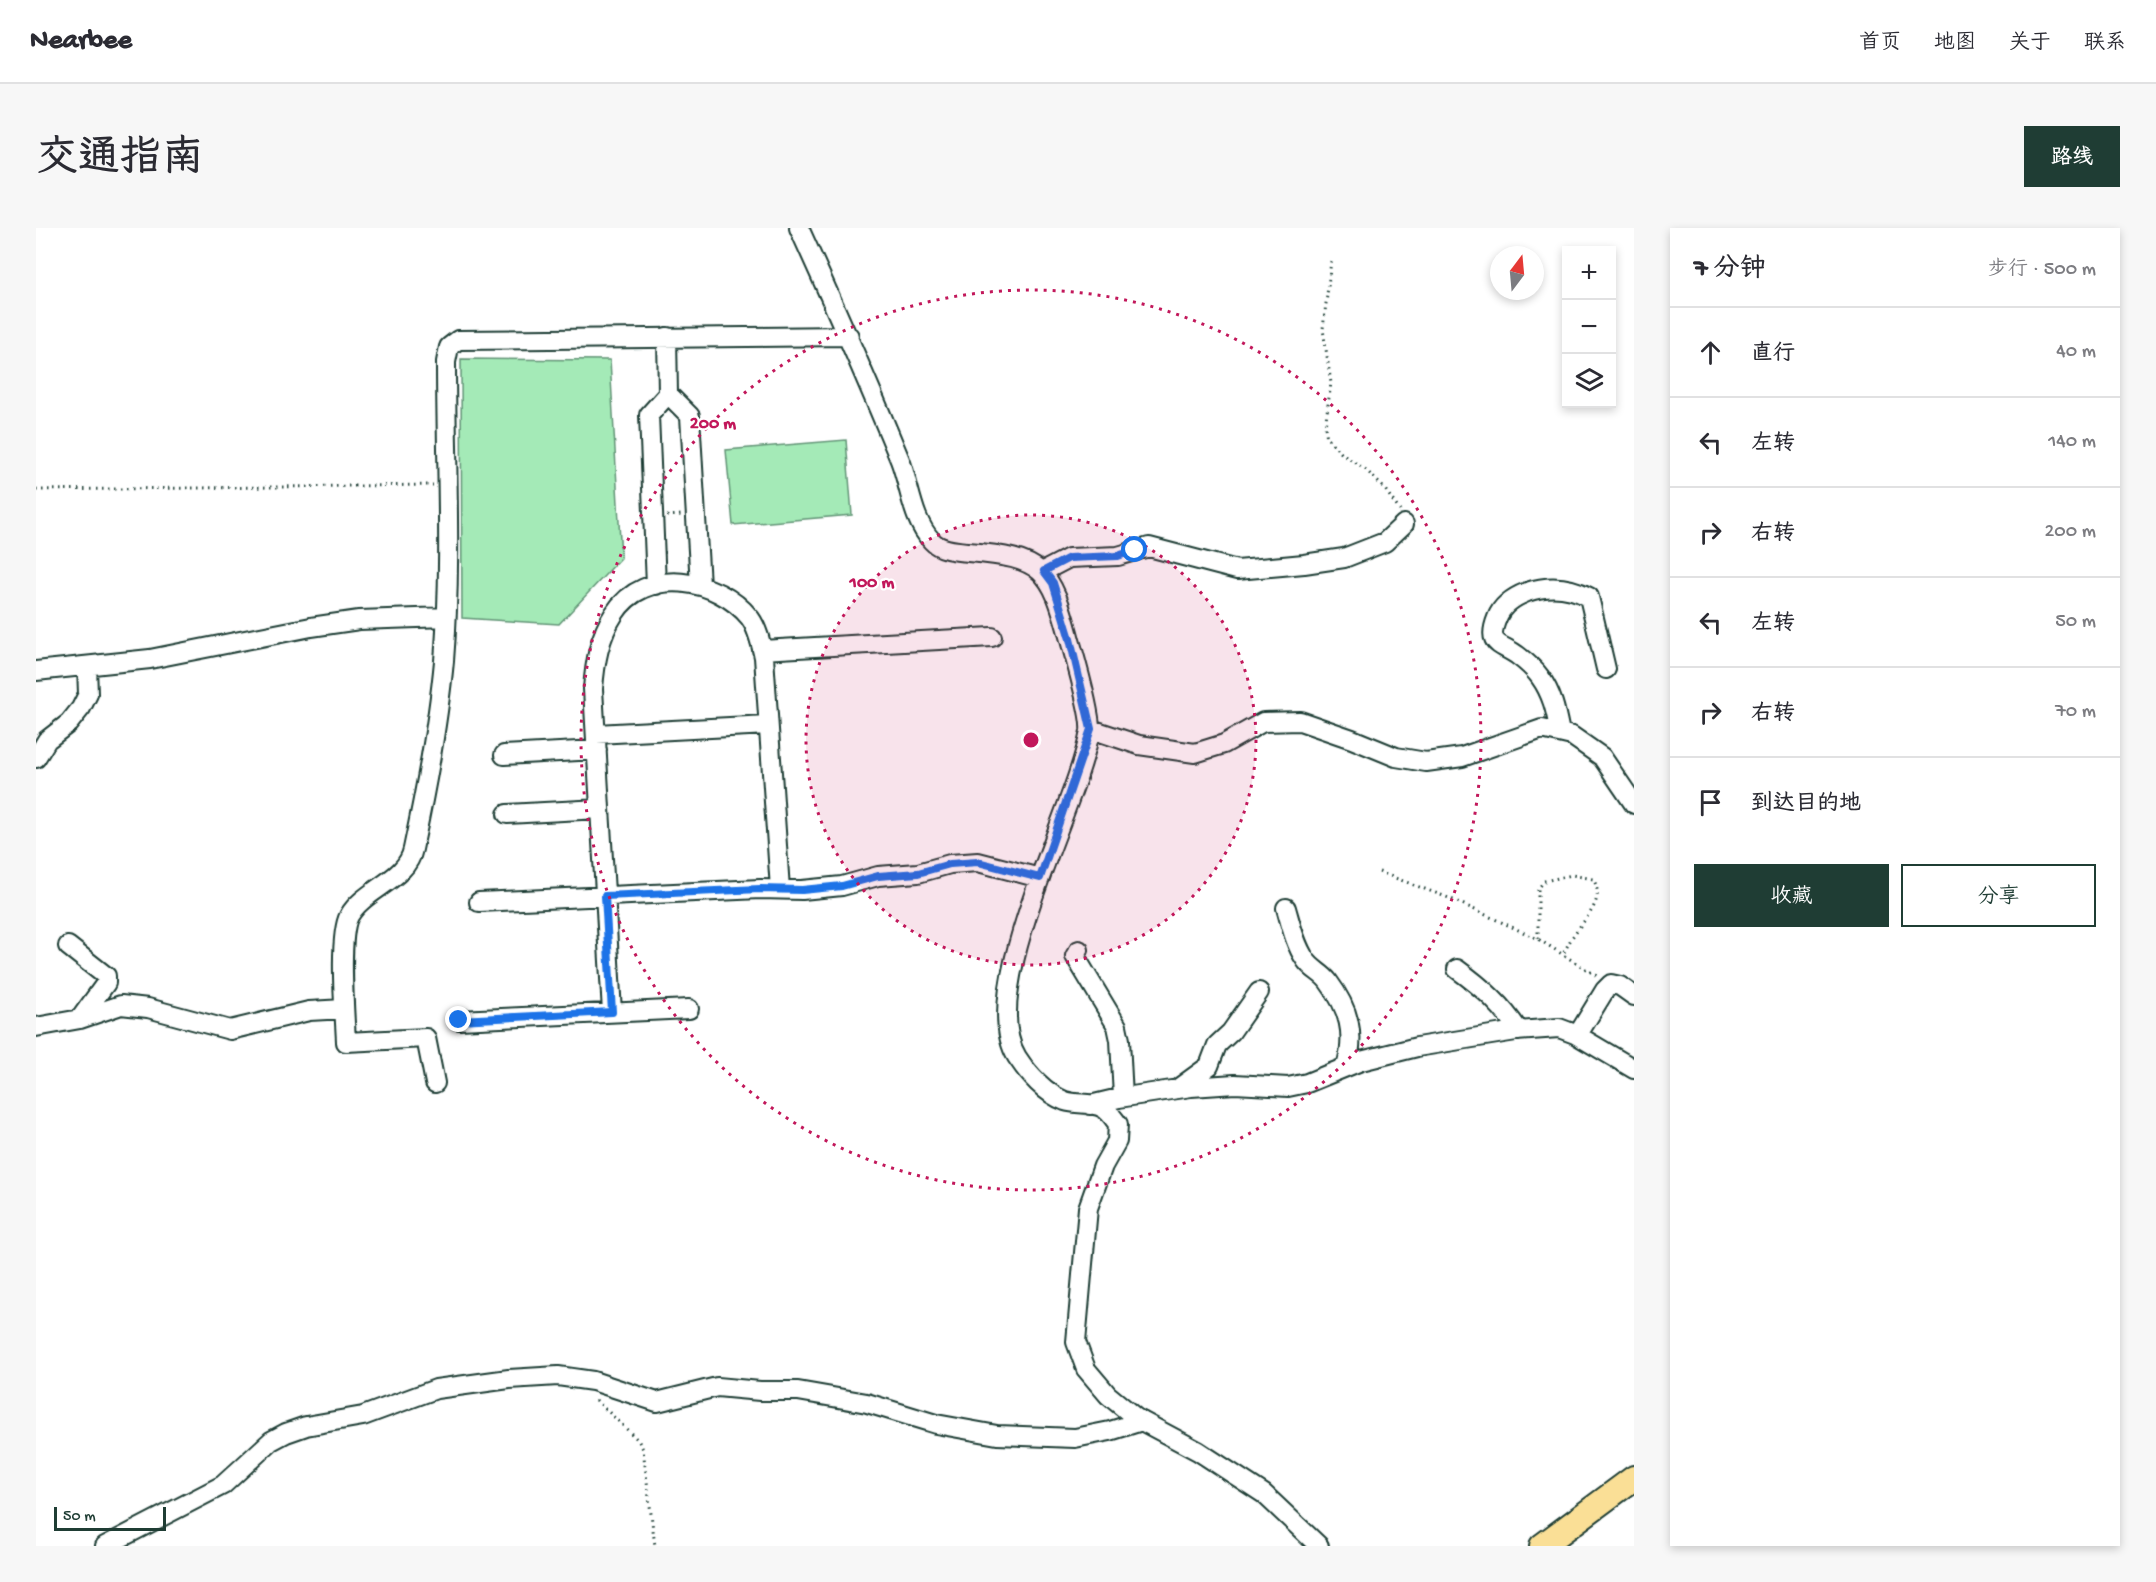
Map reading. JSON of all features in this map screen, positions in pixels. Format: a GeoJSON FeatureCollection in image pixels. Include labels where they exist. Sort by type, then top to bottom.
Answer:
{"type":"FeatureCollection","features":[{"type":"Feature","properties":{"kind":"main road"},"geometry":{"type":"LineString","coordinates":[[1542,1546],[1634,1478]]}},
{"type":"Feature","properties":{"kind":"street"},"geometry":{"type":"LineString","coordinates":[[798,228],[849,336],[906,474],[919,523],[933,543],[953,551],[1006,555],[1044,571],[1053,583],[1070,639],[1091,729],[1040,878],[1008,987],[1006,1028],[1016,1056],[1036,1081],[1064,1101],[1103,1108],[1118,1124],[1117,1141],[1102,1166],[1088,1208],[1076,1342],[1086,1369],[1108,1395],[1142,1421],[1198,1450],[1264,1494],[1319,1546]]}},
{"type":"Feature","properties":{"kind":"street"},"geometry":{"type":"LineString","coordinates":[[435,1083],[426,1038],[346,1042],[344,949],[348,918],[364,897],[402,870],[412,854],[422,806],[443,663],[446,616],[446,362],[449,347],[458,340],[849,336]]}},
{"type":"Feature","properties":{"kind":"street"},"geometry":{"type":"LineString","coordinates":[[656,585],[649,415],[668,394],[667,338]]}},
{"type":"Feature","properties":{"kind":"street"},"geometry":{"type":"LineString","coordinates":[[668,394],[690,416],[700,585]]}},
{"type":"Feature","properties":{"kind":"street"},"geometry":{"type":"LineString","coordinates":[[1044,571],[1069,558],[1118,556],[1149,547],[1237,570],[1304,564],[1344,558],[1384,542],[1404,524]]}},
{"type":"Feature","properties":{"kind":"street"},"geometry":{"type":"LineString","coordinates":[[612,1012],[593,689],[602,638],[615,612],[634,595],[656,585],[674,583],[700,585],[715,590],[737,604],[752,620],[762,651],[780,889]]}},
{"type":"Feature","properties":{"kind":"street"},"geometry":{"type":"LineString","coordinates":[[1560,733],[1553,698],[1539,676],[1517,655],[1498,645],[1492,638],[1499,612],[1514,597],[1542,587],[1574,589],[1588,597],[1606,669]]}},
{"type":"Feature","properties":{"kind":"street"},"geometry":{"type":"LineString","coordinates":[[36,671],[150,659],[330,624],[446,616]]}},
{"type":"Feature","properties":{"kind":"street"},"geometry":{"type":"LineString","coordinates":[[762,651],[992,637]]}},
{"type":"Feature","properties":{"kind":"street"},"geometry":{"type":"LineString","coordinates":[[36,758],[47,740],[69,723],[81,708],[88,694],[87,666]]}},
{"type":"Feature","properties":{"kind":"street"},"geometry":{"type":"LineString","coordinates":[[1091,729],[1138,745],[1195,753],[1224,744],[1263,722],[1300,722],[1352,739],[1396,757],[1426,762],[1462,757],[1542,729],[1572,736],[1602,757],[1634,804]]}},
{"type":"Feature","properties":{"kind":"street"},"geometry":{"type":"LineString","coordinates":[[504,754],[768,724]]}},
{"type":"Feature","properties":{"kind":"street"},"geometry":{"type":"LineString","coordinates":[[507,814],[600,809]]}},
{"type":"Feature","properties":{"kind":"street"},"geometry":{"type":"LineString","coordinates":[[478,902],[780,889],[802,890],[842,886],[878,876],[978,862],[1040,878]]}},
{"type":"Feature","properties":{"kind":"street"},"geometry":{"type":"LineString","coordinates":[[1286,908],[1299,950],[1306,962],[1328,980],[1352,1031],[1352,1049],[1346,1067]]}},
{"type":"Feature","properties":{"kind":"street"},"geometry":{"type":"LineString","coordinates":[[68,946],[106,976],[106,983],[80,1019]]}},
{"type":"Feature","properties":{"kind":"street"},"geometry":{"type":"LineString","coordinates":[[1079,950],[1075,956],[1117,1026],[1120,1040],[1123,1097]]}},
{"type":"Feature","properties":{"kind":"street"},"geometry":{"type":"LineString","coordinates":[[1457,969],[1489,992],[1507,1011],[1520,1031]]}},
{"type":"Feature","properties":{"kind":"street"},"geometry":{"type":"LineString","coordinates":[[1575,1034],[1580,1031],[1611,984],[1620,986],[1634,996]]}},
{"type":"Feature","properties":{"kind":"street"},"geometry":{"type":"LineString","coordinates":[[1176,1089],[1209,1066],[1217,1045],[1232,1032],[1259,992]]}},
{"type":"Feature","properties":{"kind":"street"},"geometry":{"type":"LineString","coordinates":[[36,1027],[80,1019],[121,1005],[148,1008],[230,1030],[309,1011],[344,1008]]}},
{"type":"Feature","properties":{"kind":"street"},"geometry":{"type":"LineString","coordinates":[[459,1020],[688,1009]]}},
{"type":"Feature","properties":{"kind":"street"},"geometry":{"type":"LineString","coordinates":[[1090,1106],[1123,1097],[1176,1089],[1235,1084],[1288,1087],[1307,1083],[1346,1067],[1418,1047],[1520,1031],[1559,1028],[1575,1034],[1634,1069]]}},
{"type":"Feature","properties":{"kind":"street"},"geometry":{"type":"LineString","coordinates":[[105,1546],[223,1485],[271,1441],[306,1426],[363,1416],[436,1389],[509,1379],[558,1376],[611,1385],[657,1402],[717,1387],[829,1395],[867,1402],[961,1430],[1007,1436],[1075,1438],[1110,1431],[1142,1421]]}},
{"type":"Feature","properties":{"kind":"path"},"geometry":{"type":"LineString","coordinates":[[1331,261],[1323,329],[1331,382],[1325,427],[1327,438],[1343,455],[1365,469],[1384,488],[1397,506],[1404,524]]}},
{"type":"Feature","properties":{"kind":"path"},"geometry":{"type":"LineString","coordinates":[[36,490],[446,485]]}},
{"type":"Feature","properties":{"kind":"path"},"geometry":{"type":"LineString","coordinates":[[653,516],[696,515]]}},
{"type":"Feature","properties":{"kind":"path"},"geometry":{"type":"LineString","coordinates":[[1379,872],[1449,898],[1538,939],[1611,984]]}},
{"type":"Feature","properties":{"kind":"path"},"geometry":{"type":"LineString","coordinates":[[1538,939],[1538,889],[1544,881],[1572,875],[1593,879],[1598,887],[1596,899],[1588,919],[1575,932],[1563,955]]}},
{"type":"Feature","properties":{"kind":"path"},"geometry":{"type":"LineString","coordinates":[[577,1379],[586,1392],[638,1440],[643,1449],[655,1546]]}},
{"type":"Feature","properties":{"kind":"green space"},"geometry":{"type":"Polygon","coordinates":[[[461,359],[610,360],[621,558],[559,624],[462,618],[461,359]]]}},
{"type":"Feature","properties":{"kind":"green space"},"geometry":{"type":"Polygon","coordinates":[[[846,440],[852,515],[733,525],[726,450],[846,440]]]}},
{"type":"Feature","properties":{"kind":"route"},"geometry":{"type":"LineString","coordinates":[[459,1020],[612,1012],[605,896],[760,889],[802,890],[842,886],[878,876],[918,873],[950,864],[978,862],[1040,878],[1091,729],[1070,639],[1053,583],[1044,571],[1069,558],[1118,556],[1135,550]]}}]}
